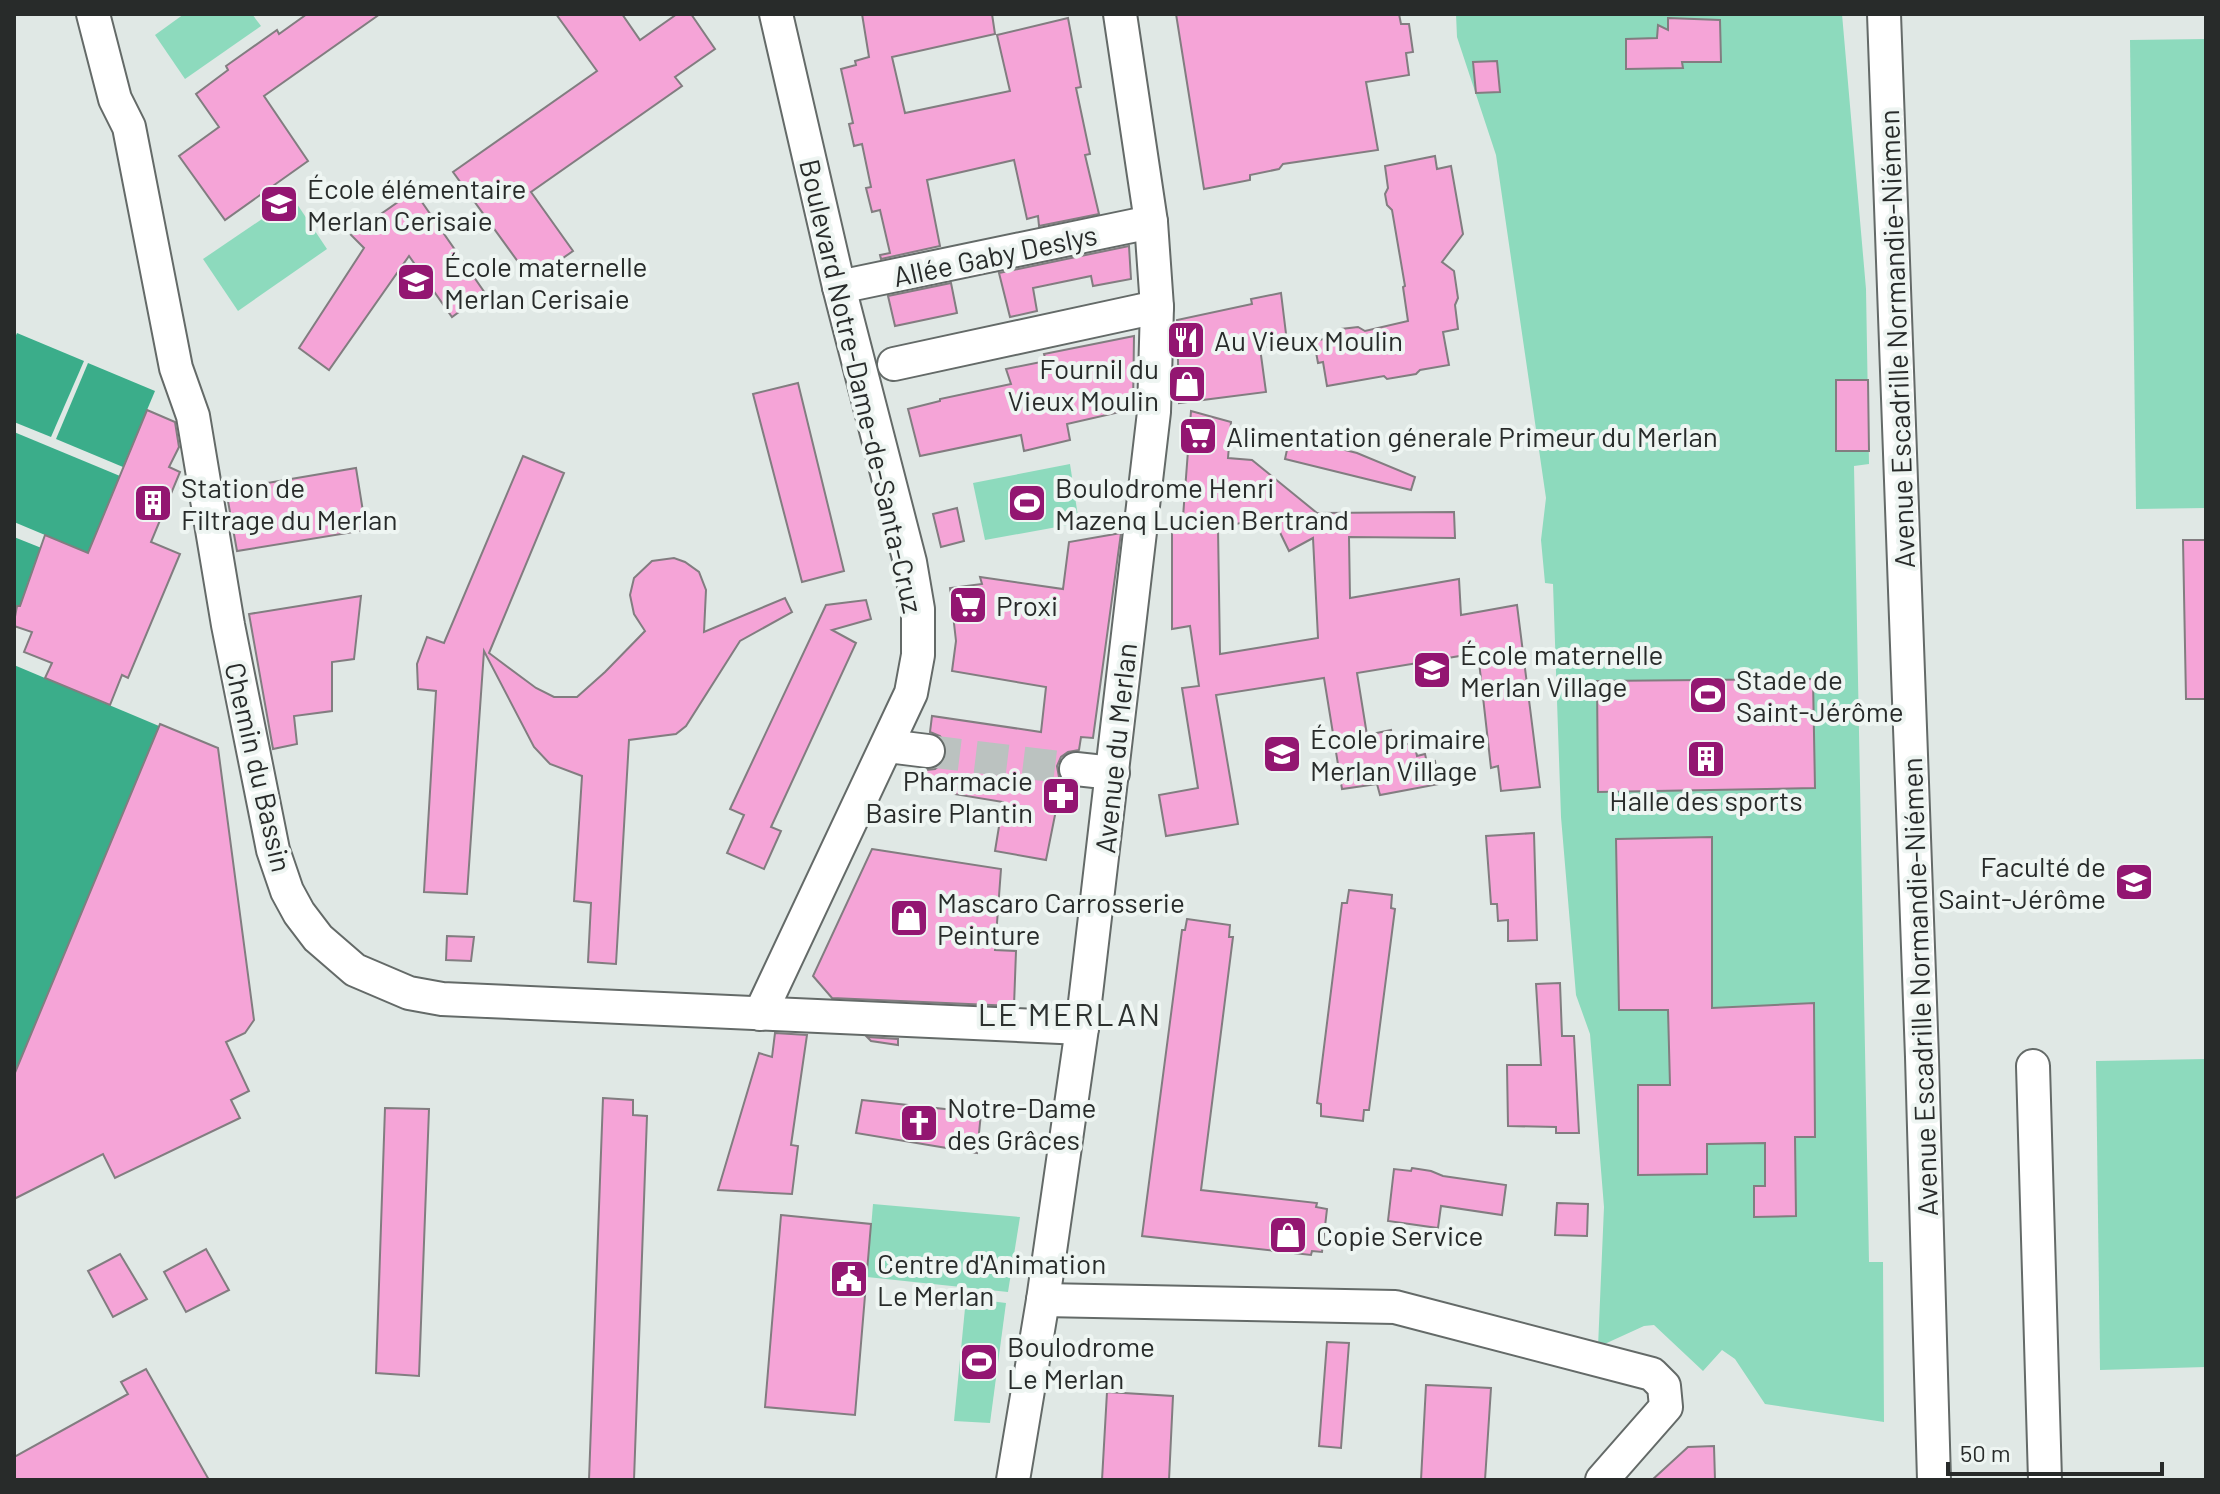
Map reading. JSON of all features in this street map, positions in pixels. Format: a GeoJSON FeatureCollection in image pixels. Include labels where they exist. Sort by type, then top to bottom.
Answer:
{"type":"FeatureCollection","features":[{"type":"Feature","properties":{"kind":"street","name":"Chemin du Bassin"},"geometry":{"type":"LineString","coordinates":[[93,14],[115,99],[129,127],[176,368],[193,416],[228,625],[273,850],[287,891],[318,938],[355,970],[409,993],[442,999],[1082,1028]]}},
{"type":"Feature","properties":{"kind":"street","name":"Boulevard Notre-Dame-de-Santa-Cruz"},"geometry":{"type":"LineString","coordinates":[[760,1014],[911,693],[918,655],[918,609],[910,562],[839,287],[776,14]]}},
{"type":"Feature","properties":{"kind":"street","name":"Avenue du Merlan"},"geometry":{"type":"LineString","coordinates":[[1013,1480],[1043,1300],[1082,1028],[1154,412],[1157,307],[1151,222],[1120,14]]}},
{"type":"Feature","properties":{"kind":"street","name":"Avenue Escadrille Normandie-Niémen"},"geometry":{"type":"LineString","coordinates":[[1884,14],[1934,1480]]}},
{"type":"Feature","properties":{"kind":"street","name":"Allée Gaby Deslys"},"geometry":{"type":"LineString","coordinates":[[839,287],[1151,222]]}},
{"type":"Feature","properties":{"kind":"street"},"geometry":{"type":"LineString","coordinates":[[894,364],[1157,307]]}},
{"type":"Feature","properties":{"kind":"street"},"geometry":{"type":"LineString","coordinates":[[887,746],[928,751]]}},
{"type":"Feature","properties":{"kind":"street"},"geometry":{"type":"LineString","coordinates":[[1076,769],[1113,773]]}},
{"type":"Feature","properties":{"kind":"street"},"geometry":{"type":"LineString","coordinates":[[2033,1066],[2045,1480]]}},
{"type":"Feature","properties":{"kind":"street"},"geometry":{"type":"LineString","coordinates":[[1043,1300],[1395,1307],[1652,1374],[1664,1386],[1666,1407],[1602,1480]]}},
{"type":"Feature","properties":{"kind":"shaded area"},"geometry":{"type":"Polygon","coordinates":[[[184,14],[252,14],[261,26],[185,79],[155,35],[184,14]]]}},
{"type":"Feature","properties":{"kind":"shaded area","name":"Stade de Saint-Jérôme"},"geometry":{"type":"Polygon","coordinates":[[[1456,14],[1842,14],[1866,289],[1869,464],[1854,466],[1869,1262],[1883,1262],[1884,1422],[1765,1404],[1735,1359],[1722,1350],[1703,1371],[1654,1325],[1644,1326],[1598,1347],[1604,1207],[1590,1034],[1576,995],[1561,817],[1553,584],[1545,583],[1541,540],[1546,498],[1496,155],[1457,37],[1456,14]]]}},
{"type":"Feature","properties":{"kind":"shaded area"},"geometry":{"type":"Polygon","coordinates":[[[2206,39],[2206,508],[2136,509],[2130,40],[2206,39]]]}},
{"type":"Feature","properties":{"kind":"shaded area"},"geometry":{"type":"Polygon","coordinates":[[[293,198],[327,249],[238,311],[203,259],[293,198]]]}},
{"type":"Feature","properties":{"kind":"shaded area"},"geometry":{"type":"Polygon","coordinates":[[[17,333],[84,361],[51,437],[14,422],[14,340],[17,333]]]}},
{"type":"Feature","properties":{"kind":"shaded area"},"geometry":{"type":"Polygon","coordinates":[[[88,363],[155,391],[123,467],[56,439],[88,363]]]}},
{"type":"Feature","properties":{"kind":"shaded area"},"geometry":{"type":"Polygon","coordinates":[[[14,432],[120,476],[88,553],[14,522],[14,432]]]}},
{"type":"Feature","properties":{"kind":"shaded area","name":"Boulodrome Henri Mazenq Lucien Bertrand"},"geometry":{"type":"Polygon","coordinates":[[[1070,464],[1079,523],[985,540],[973,483],[1070,464]]]}},
{"type":"Feature","properties":{"kind":"shaded area"},"geometry":{"type":"Polygon","coordinates":[[[14,537],[44,549],[31,582],[27,583],[29,588],[14,620],[14,537]]]}},
{"type":"Feature","properties":{"kind":"shaded area"},"geometry":{"type":"Polygon","coordinates":[[[14,665],[159,726],[14,1075],[14,665]]]}},
{"type":"Feature","properties":{"kind":"shaded area"},"geometry":{"type":"Polygon","coordinates":[[[2206,1059],[2206,1367],[2100,1370],[2096,1061],[2206,1059]]]}},
{"type":"Feature","properties":{"kind":"shaded area"},"geometry":{"type":"Polygon","coordinates":[[[873,1204],[1020,1217],[1008,1292],[867,1277],[873,1204]]]}},
{"type":"Feature","properties":{"kind":"shaded area","name":"Boulodrome Le Merlan"},"geometry":{"type":"Polygon","coordinates":[[[966,1298],[1006,1303],[990,1423],[954,1421],[966,1298]]]}},
{"type":"Feature","properties":{"kind":"building"},"geometry":{"type":"Polygon","coordinates":[[[307,14],[380,14],[264,96],[308,161],[225,220],[179,156],[219,127],[196,94],[228,70],[226,66],[277,30],[279,34],[307,14]]]}},
{"type":"Feature","properties":{"kind":"building"},"geometry":{"type":"Polygon","coordinates":[[[556,14],[622,14],[640,40],[677,14],[691,14],[715,49],[675,77],[682,86],[531,192],[573,251],[543,272],[540,269],[529,277],[453,172],[597,71],[556,14]]]}},
{"type":"Feature","properties":{"kind":"building"},"geometry":{"type":"Polygon","coordinates":[[[862,14],[992,14],[995,34],[892,57],[905,113],[1010,91],[997,35],[1068,18],[1081,87],[1076,88],[1090,154],[1085,155],[1099,214],[1039,226],[1038,216],[1027,219],[1014,160],[927,180],[940,246],[881,259],[880,255],[890,253],[880,210],[872,212],[866,188],[871,187],[862,144],[854,146],[849,124],[853,123],[841,69],[869,57],[862,14]]]}},
{"type":"Feature","properties":{"kind":"building"},"geometry":{"type":"Polygon","coordinates":[[[1176,14],[1399,14],[1401,24],[1409,24],[1413,52],[1406,53],[1409,75],[1366,82],[1378,150],[1283,164],[1279,169],[1250,175],[1250,180],[1204,189],[1176,14]]]}},
{"type":"Feature","properties":{"kind":"building"},"geometry":{"type":"Polygon","coordinates":[[[1668,18],[1720,20],[1721,62],[1682,62],[1683,68],[1626,69],[1626,39],[1657,38],[1658,25],[1668,30],[1668,18]]]}},
{"type":"Feature","properties":{"kind":"building"},"geometry":{"type":"Polygon","coordinates":[[[1497,61],[1500,92],[1476,93],[1473,62],[1497,61]]]}},
{"type":"Feature","properties":{"kind":"building"},"geometry":{"type":"Polygon","coordinates":[[[1435,156],[1437,169],[1451,166],[1463,234],[1442,262],[1454,271],[1458,298],[1455,305],[1458,329],[1443,332],[1449,365],[1387,379],[1384,376],[1327,386],[1323,362],[1318,363],[1314,341],[1339,336],[1341,329],[1358,327],[1365,331],[1408,321],[1392,210],[1387,205],[1385,194],[1388,188],[1385,166],[1435,156]]]}},
{"type":"Feature","properties":{"kind":"building"},"geometry":{"type":"Polygon","coordinates":[[[408,195],[417,195],[485,293],[452,317],[409,256],[329,370],[299,348],[364,248],[351,235],[408,195]]]}},
{"type":"Feature","properties":{"kind":"building"},"geometry":{"type":"Polygon","coordinates":[[[1129,246],[1131,279],[1093,286],[1091,276],[1033,288],[1037,311],[1010,317],[999,273],[1129,246]]]}},
{"type":"Feature","properties":{"kind":"building"},"geometry":{"type":"Polygon","coordinates":[[[951,283],[957,313],[895,326],[888,296],[951,283]]]}},
{"type":"Feature","properties":{"kind":"building"},"geometry":{"type":"Polygon","coordinates":[[[1281,293],[1287,342],[1260,348],[1266,392],[1179,403],[1177,320],[1252,304],[1251,299],[1281,293]]]}},
{"type":"Feature","properties":{"kind":"building"},"geometry":{"type":"Polygon","coordinates":[[[1134,336],[1133,409],[1067,424],[1070,440],[1024,451],[1021,435],[920,456],[908,409],[1011,384],[1006,369],[1046,361],[1044,354],[1134,336]]]}},
{"type":"Feature","properties":{"kind":"building"},"geometry":{"type":"Polygon","coordinates":[[[1836,380],[1868,380],[1869,451],[1836,451],[1836,380]]]}},
{"type":"Feature","properties":{"kind":"building"},"geometry":{"type":"Polygon","coordinates":[[[798,383],[844,571],[802,582],[753,394],[798,383]]]}},
{"type":"Feature","properties":{"kind":"building","name":"Station de Filtrage du Merlan"},"geometry":{"type":"Polygon","coordinates":[[[147,410],[175,422],[179,447],[169,467],[180,472],[151,542],[180,554],[128,678],[122,675],[110,705],[45,678],[52,663],[24,652],[32,632],[14,626],[14,622],[17,606],[20,606],[45,535],[88,553],[147,410]]]}},
{"type":"Feature","properties":{"kind":"building"},"geometry":{"type":"Polygon","coordinates":[[[1191,411],[1231,422],[1228,458],[1252,460],[1317,513],[1454,512],[1455,538],[1349,537],[1350,598],[1459,579],[1461,615],[1517,605],[1540,787],[1501,791],[1498,766],[1491,768],[1478,653],[1357,673],[1367,735],[1391,730],[1392,738],[1401,737],[1402,745],[1414,743],[1417,756],[1425,754],[1427,763],[1435,761],[1439,784],[1380,795],[1377,784],[1342,789],[1324,678],[1216,695],[1238,824],[1166,836],[1159,795],[1198,788],[1182,688],[1199,686],[1190,626],[1172,629],[1172,516],[1183,517],[1191,411]],[[1272,516],[1218,528],[1220,654],[1318,638],[1313,538],[1289,551],[1272,516]]]}},
{"type":"Feature","properties":{"kind":"building"},"geometry":{"type":"Polygon","coordinates":[[[1290,436],[1357,453],[1415,477],[1411,490],[1285,459],[1290,436]]]}},
{"type":"Feature","properties":{"kind":"building"},"geometry":{"type":"Polygon","coordinates":[[[523,456],[564,473],[489,653],[536,688],[554,697],[577,697],[645,631],[634,614],[630,595],[634,578],[652,561],[674,558],[699,572],[706,590],[704,632],[785,598],[792,612],[740,641],[686,726],[676,734],[629,740],[616,964],[588,962],[591,903],[574,901],[582,776],[550,764],[534,747],[484,651],[467,894],[424,892],[436,691],[418,689],[417,664],[427,637],[444,643],[523,456]]]}},
{"type":"Feature","properties":{"kind":"building"},"geometry":{"type":"Polygon","coordinates":[[[356,468],[366,530],[237,551],[226,490],[356,468]]]}},
{"type":"Feature","properties":{"kind":"building"},"geometry":{"type":"Polygon","coordinates":[[[957,508],[964,541],[941,547],[933,514],[957,508]]]}},
{"type":"Feature","properties":{"kind":"building"},"geometry":{"type":"Polygon","coordinates":[[[1121,533],[1093,738],[1081,737],[1079,750],[1061,757],[1057,766],[1059,777],[1065,785],[1073,788],[1070,812],[1056,810],[1046,860],[995,851],[1003,802],[924,789],[926,770],[935,769],[943,763],[947,753],[946,744],[940,736],[930,732],[932,716],[1041,732],[1046,687],[952,671],[956,641],[950,588],[982,584],[980,577],[1063,589],[1069,542],[1121,533]]]}},
{"type":"Feature","properties":{"kind":"building"},"geometry":{"type":"Polygon","coordinates":[[[2183,540],[2206,540],[2206,699],[2186,699],[2183,540]]]}},
{"type":"Feature","properties":{"kind":"building"},"geometry":{"type":"Polygon","coordinates":[[[361,596],[354,659],[332,662],[332,711],[294,716],[297,744],[273,749],[249,614],[361,596]]]}},
{"type":"Feature","properties":{"kind":"building"},"geometry":{"type":"Polygon","coordinates":[[[866,600],[871,619],[832,630],[856,643],[771,827],[781,831],[764,869],[727,853],[744,815],[730,809],[826,605],[866,600]]]}},
{"type":"Feature","properties":{"kind":"building","name":"Halle des sports"},"geometry":{"type":"Polygon","coordinates":[[[1813,679],[1815,788],[1598,792],[1597,681],[1813,679]]]}},
{"type":"Feature","properties":{"kind":"building"},"geometry":{"type":"Polygon","coordinates":[[[160,724],[218,748],[254,1020],[245,1033],[226,1042],[249,1091],[231,1100],[240,1118],[115,1178],[103,1154],[14,1199],[14,1075],[160,724]]]}},
{"type":"Feature","properties":{"kind":"building"},"geometry":{"type":"Polygon","coordinates":[[[1534,833],[1537,940],[1508,941],[1508,920],[1498,921],[1497,904],[1491,904],[1486,836],[1534,833]]]}},
{"type":"Feature","properties":{"kind":"building"},"geometry":{"type":"Polygon","coordinates":[[[1712,837],[1712,1008],[1814,1003],[1815,1137],[1795,1137],[1796,1216],[1754,1217],[1754,1186],[1765,1186],[1765,1143],[1707,1144],[1707,1174],[1638,1175],[1638,1085],[1670,1085],[1668,1010],[1619,1010],[1616,839],[1712,837]]]}},
{"type":"Feature","properties":{"kind":"building"},"geometry":{"type":"Polygon","coordinates":[[[872,849],[1001,869],[995,950],[1016,951],[1014,1006],[832,998],[813,976],[872,849]]]}},
{"type":"Feature","properties":{"kind":"building"},"geometry":{"type":"Polygon","coordinates":[[[1349,890],[1392,895],[1391,908],[1395,909],[1369,1110],[1364,1110],[1363,1121],[1321,1116],[1321,1104],[1317,1103],[1342,903],[1347,903],[1349,890]]]}},
{"type":"Feature","properties":{"kind":"building"},"geometry":{"type":"Polygon","coordinates":[[[1187,919],[1230,925],[1229,937],[1233,937],[1201,1190],[1317,1203],[1316,1207],[1327,1209],[1322,1252],[1312,1251],[1311,1255],[1142,1236],[1182,930],[1185,930],[1187,919]]]}},
{"type":"Feature","properties":{"kind":"building"},"geometry":{"type":"Polygon","coordinates":[[[447,936],[474,937],[471,961],[446,960],[447,936]]]}},
{"type":"Feature","properties":{"kind":"building"},"geometry":{"type":"Polygon","coordinates":[[[1560,983],[1562,1036],[1574,1036],[1579,1133],[1556,1133],[1556,1127],[1508,1126],[1507,1065],[1541,1065],[1536,984],[1560,983]]]}},
{"type":"Feature","properties":{"kind":"building"},"geometry":{"type":"Polygon","coordinates":[[[775,1033],[807,1035],[791,1145],[798,1146],[792,1194],[718,1190],[759,1053],[772,1057],[775,1033]]]}},
{"type":"Feature","properties":{"kind":"building"},"geometry":{"type":"Polygon","coordinates":[[[867,1037],[898,1039],[898,1045],[871,1041],[867,1037]]]}},
{"type":"Feature","properties":{"kind":"building"},"geometry":{"type":"Polygon","coordinates":[[[603,1098],[633,1100],[633,1115],[647,1116],[634,1480],[589,1480],[603,1098]]]}},
{"type":"Feature","properties":{"kind":"building","name":"Notre-Dame des Grâces"},"geometry":{"type":"Polygon","coordinates":[[[862,1100],[981,1113],[977,1153],[856,1133],[862,1100]]]}},
{"type":"Feature","properties":{"kind":"building"},"geometry":{"type":"Polygon","coordinates":[[[385,1108],[429,1109],[419,1376],[376,1373],[385,1108]]]}},
{"type":"Feature","properties":{"kind":"building"},"geometry":{"type":"Polygon","coordinates":[[[1412,1168],[1506,1185],[1502,1215],[1441,1206],[1438,1228],[1388,1221],[1394,1169],[1411,1171],[1412,1168]]]}},
{"type":"Feature","properties":{"kind":"building"},"geometry":{"type":"Polygon","coordinates":[[[1557,1203],[1588,1204],[1587,1236],[1555,1235],[1557,1203]]]}},
{"type":"Feature","properties":{"kind":"building"},"geometry":{"type":"Polygon","coordinates":[[[781,1215],[871,1224],[855,1415],[765,1407],[781,1215]]]}},
{"type":"Feature","properties":{"kind":"building"},"geometry":{"type":"Polygon","coordinates":[[[206,1249],[229,1290],[186,1312],[164,1272],[206,1249]]]}},
{"type":"Feature","properties":{"kind":"building"},"geometry":{"type":"Polygon","coordinates":[[[120,1254],[147,1299],[113,1317],[88,1271],[120,1254]]]}},
{"type":"Feature","properties":{"kind":"building"},"geometry":{"type":"Polygon","coordinates":[[[1327,1342],[1349,1343],[1341,1448],[1319,1446],[1327,1342]]]}},
{"type":"Feature","properties":{"kind":"building"},"geometry":{"type":"Polygon","coordinates":[[[146,1369],[209,1480],[14,1480],[14,1457],[128,1394],[121,1382],[146,1369]]]}},
{"type":"Feature","properties":{"kind":"building"},"geometry":{"type":"Polygon","coordinates":[[[1426,1385],[1491,1388],[1485,1480],[1421,1480],[1426,1385]]]}},
{"type":"Feature","properties":{"kind":"building"},"geometry":{"type":"Polygon","coordinates":[[[1107,1392],[1173,1396],[1169,1480],[1102,1480],[1107,1392]]]}},
{"type":"Feature","properties":{"kind":"building"},"geometry":{"type":"Polygon","coordinates":[[[1714,1446],[1715,1480],[1652,1480],[1688,1447],[1714,1446]]]}},
{"type":"Feature","properties":{"kind":"tunnel"},"geometry":{"type":"LineString","coordinates":[[928,751],[1076,769]]}},
{"type":"Feature","properties":{"kind":"place","name":"École élémentaire Merlan Cerisaie"},"geometry":{"type":"Point","coordinates":[279,204]}},
{"type":"Feature","properties":{"kind":"place","name":"École maternelle Merlan Cerisaie"},"geometry":{"type":"Point","coordinates":[416,282]}},
{"type":"Feature","properties":{"kind":"place","name":"Au Vieux Moulin"},"geometry":{"type":"Point","coordinates":[1186,340]}},
{"type":"Feature","properties":{"kind":"place","name":"Fournil du Vieux Moulin"},"geometry":{"type":"Point","coordinates":[1187,384]}},
{"type":"Feature","properties":{"kind":"place","name":"Alimentation génerale Primeur du Merlan"},"geometry":{"type":"Point","coordinates":[1198,436]}},
{"type":"Feature","properties":{"kind":"place","name":"Station de Filtrage du Merlan"},"geometry":{"type":"Point","coordinates":[153,503]}},
{"type":"Feature","properties":{"kind":"place","name":"Boulodrome Henri Mazenq Lucien Bertrand"},"geometry":{"type":"Point","coordinates":[1027,503]}},
{"type":"Feature","properties":{"kind":"place","name":"Proxi"},"geometry":{"type":"Point","coordinates":[968,605]}},
{"type":"Feature","properties":{"kind":"place","name":"École maternelle Merlan Village"},"geometry":{"type":"Point","coordinates":[1432,670]}},
{"type":"Feature","properties":{"kind":"place","name":"Stade de Saint-Jérôme"},"geometry":{"type":"Point","coordinates":[1708,695]}},
{"type":"Feature","properties":{"kind":"place","name":"École primaire Merlan Village"},"geometry":{"type":"Point","coordinates":[1282,754]}},
{"type":"Feature","properties":{"kind":"place","name":"Halle des sports"},"geometry":{"type":"Point","coordinates":[1706,759]}},
{"type":"Feature","properties":{"kind":"place","name":"Pharmacie Basire Plantin"},"geometry":{"type":"Point","coordinates":[1061,796]}},
{"type":"Feature","properties":{"kind":"place","name":"Faculté de Saint-Jérôme"},"geometry":{"type":"Point","coordinates":[2134,882]}},
{"type":"Feature","properties":{"kind":"place","name":"Mascaro Carrosserie Peinture"},"geometry":{"type":"Point","coordinates":[909,918]}},
{"type":"Feature","properties":{"kind":"place","name":"Notre-Dame des Grâces"},"geometry":{"type":"Point","coordinates":[919,1123]}},
{"type":"Feature","properties":{"kind":"place","name":"Copie Service"},"geometry":{"type":"Point","coordinates":[1288,1235]}},
{"type":"Feature","properties":{"kind":"place","name":"Centre d'Animation Le Merlan"},"geometry":{"type":"Point","coordinates":[849,1279]}},
{"type":"Feature","properties":{"kind":"place","name":"Boulodrome Le Merlan"},"geometry":{"type":"Point","coordinates":[979,1362]}},
{"type":"Feature","properties":{"kind":"district","name":"LE MERLAN"},"geometry":{"type":"Point","coordinates":[1070,1013]}}]}
